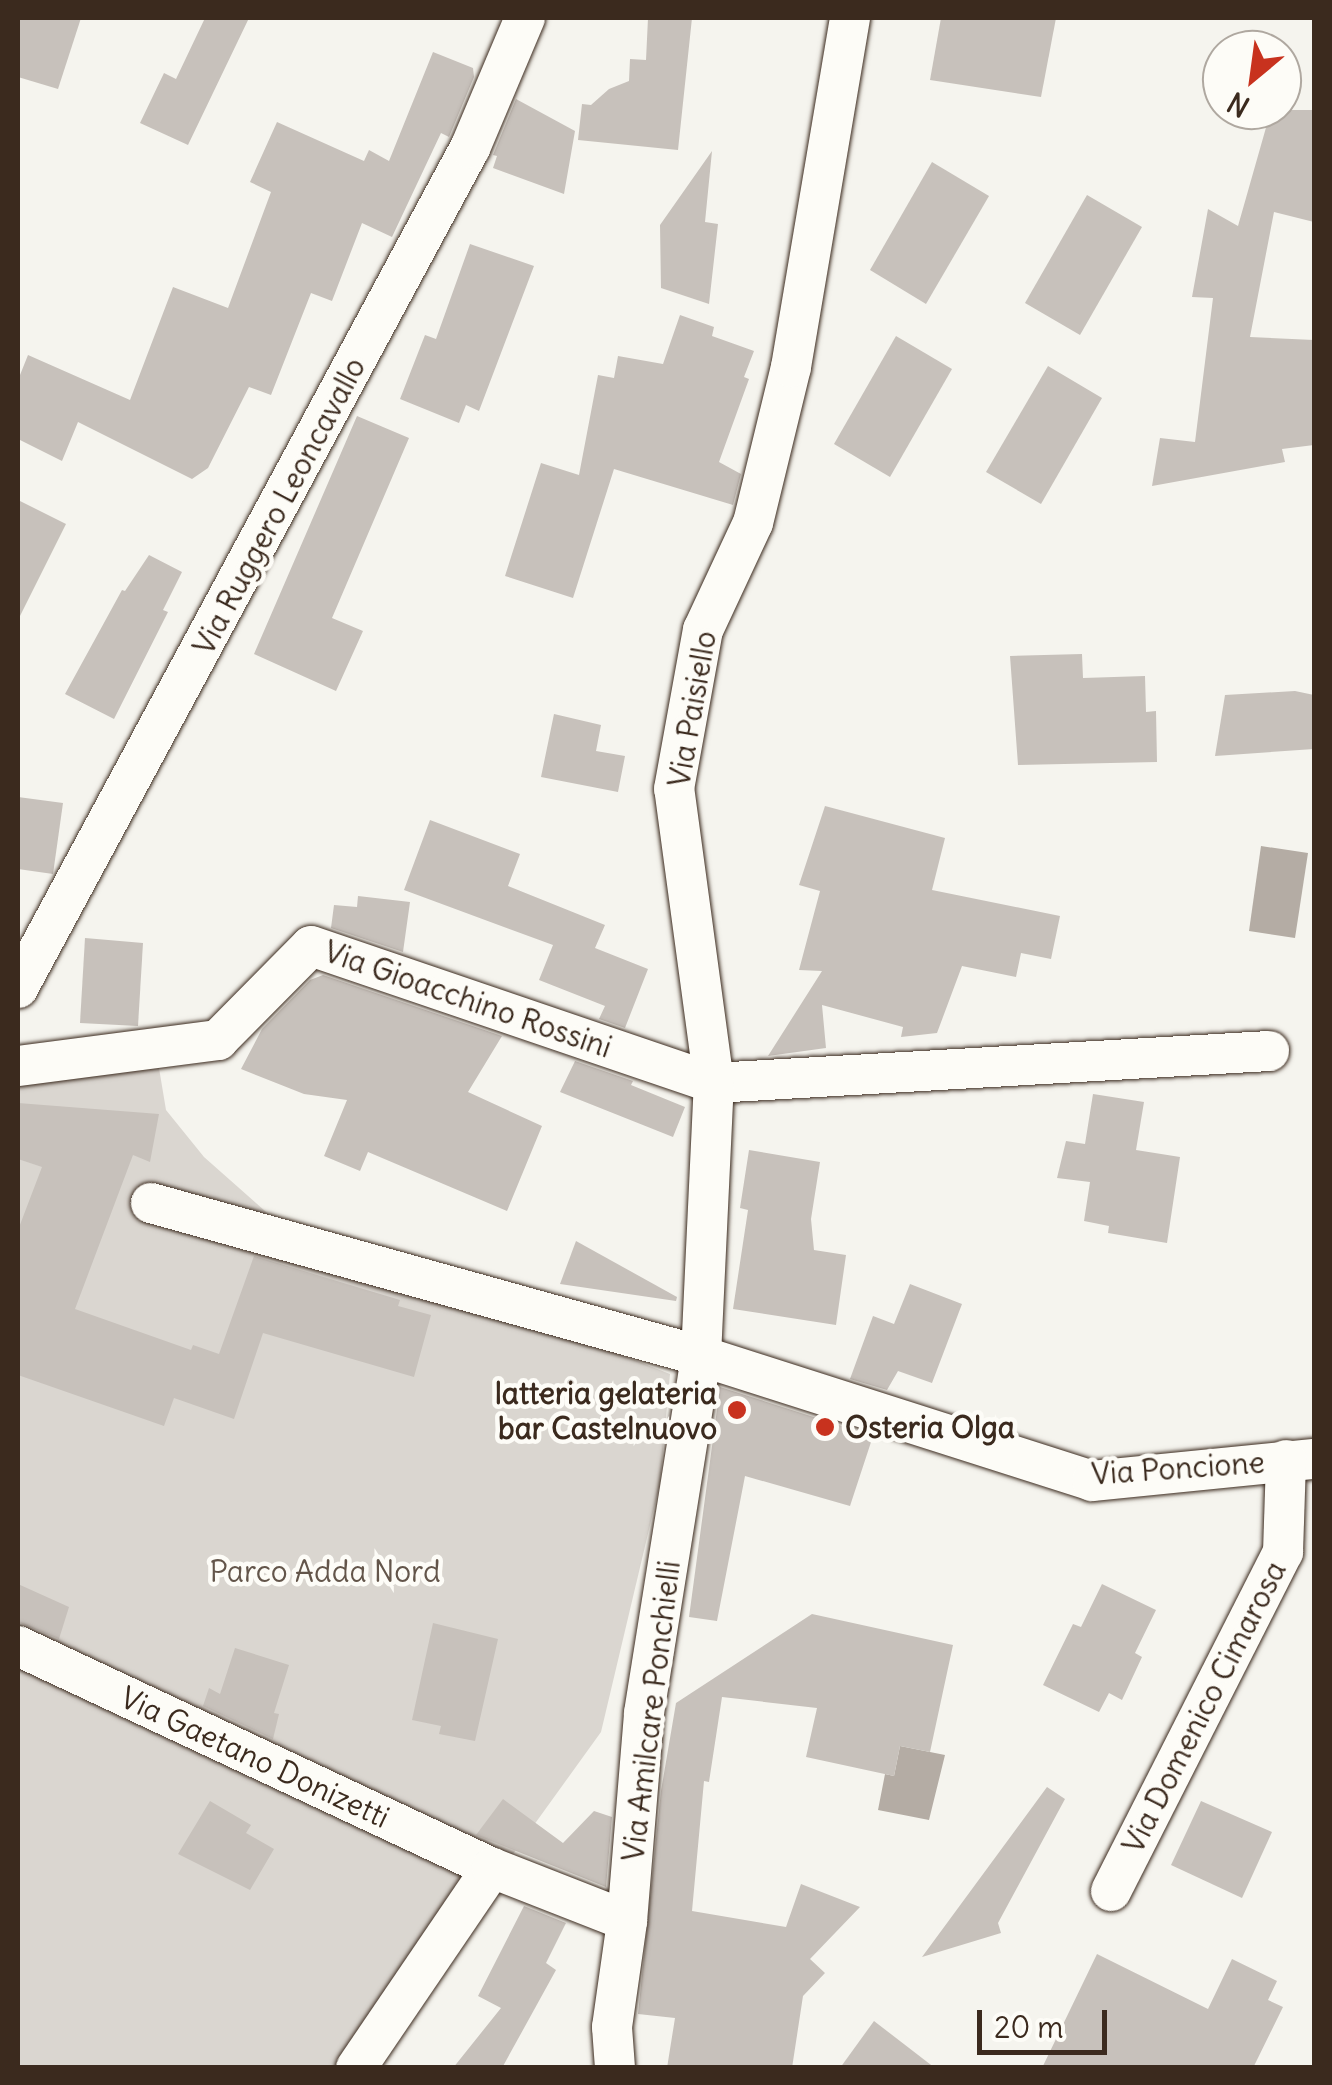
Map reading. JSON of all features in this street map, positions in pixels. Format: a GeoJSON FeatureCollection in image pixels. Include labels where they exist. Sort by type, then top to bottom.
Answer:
{"type":"FeatureCollection","features":[{"type":"Feature","properties":{"kind":"street","name":"Via Ruggero Leoncavallo"},"geometry":{"type":"LineString","coordinates":[[18,988],[470,148],[525,18]]}},
{"type":"Feature","properties":{"kind":"street","name":"Via Paisiello"},"geometry":{"type":"LineString","coordinates":[[700,1356],[714,1083],[674,790],[703,630],[753,523],[791,367],[850,18]]}},
{"type":"Feature","properties":{"kind":"street","name":"Via Gioacchino Rossini"},"geometry":{"type":"LineString","coordinates":[[18,1066],[218,1040],[311,946],[714,1083]]}},
{"type":"Feature","properties":{"kind":"street"},"geometry":{"type":"LineString","coordinates":[[714,1083],[1270,1050]]}},
{"type":"Feature","properties":{"kind":"street","name":"Via Poncione"},"geometry":{"type":"LineString","coordinates":[[152,1202],[700,1356],[1092,1481],[1300,1460]]}},
{"type":"Feature","properties":{"kind":"street","name":"Via Amilcare Ponchielli"},"geometry":{"type":"LineString","coordinates":[[615,2068],[612,2027],[627,1921],[644,1713],[700,1356]]}},
{"type":"Feature","properties":{"kind":"street","name":"Via Domenico Cimarosa"},"geometry":{"type":"LineString","coordinates":[[1111,1892],[1283,1552],[1300,1460]]}},
{"type":"Feature","properties":{"kind":"street","name":"Via Gaetano Donizetti"},"geometry":{"type":"LineString","coordinates":[[18,1646],[492,1868],[627,1921]]}},
{"type":"Feature","properties":{"kind":"street"},"geometry":{"type":"LineString","coordinates":[[356,2068],[492,1868]]}},
{"type":"Feature","properties":{"kind":"green space","name":"Parco Adda Nord"},"geometry":{"type":"Polygon","coordinates":[[[159,1068],[166,1110],[204,1157],[274,1219],[670,1374],[660,1483],[601,1732],[472,1911],[345,2067],[18,2067],[18,1077],[77,1069],[159,1068]]]}},
{"type":"Feature","properties":{"kind":"shaded area"},"geometry":{"type":"Polygon","coordinates":[[[1261,846],[1308,853],[1295,938],[1249,931],[1261,846]]]}},
{"type":"Feature","properties":{"kind":"shaded area"},"geometry":{"type":"Polygon","coordinates":[[[900,1746],[945,1755],[929,1820],[878,1810],[885,1774],[894,1776],[900,1746]]]}},
{"type":"Feature","properties":{"kind":"building"},"geometry":{"type":"Polygon","coordinates":[[[18,18],[81,18],[58,89],[18,77],[18,18]]]}},
{"type":"Feature","properties":{"kind":"building"},"geometry":{"type":"Polygon","coordinates":[[[205,18],[249,18],[188,145],[140,123],[164,73],[176,79],[205,18]]]}},
{"type":"Feature","properties":{"kind":"building"},"geometry":{"type":"Polygon","coordinates":[[[648,18],[692,18],[678,150],[578,140],[582,104],[591,105],[609,89],[629,81],[630,59],[646,60],[648,18]]]}},
{"type":"Feature","properties":{"kind":"building"},"geometry":{"type":"Polygon","coordinates":[[[941,18],[1056,18],[1041,97],[930,80],[941,18]]]}},
{"type":"Feature","properties":{"kind":"building"},"geometry":{"type":"Polygon","coordinates":[[[433,52],[473,68],[474,77],[449,137],[441,133],[392,237],[362,223],[332,301],[311,293],[271,395],[249,387],[208,468],[192,479],[78,422],[62,461],[18,439],[18,380],[28,355],[130,400],[173,287],[228,308],[271,192],[250,182],[277,122],[364,161],[369,150],[389,161],[433,52]]]}},
{"type":"Feature","properties":{"kind":"building"},"geometry":{"type":"Polygon","coordinates":[[[516,99],[575,131],[564,194],[493,168],[497,156],[493,155],[516,99]]]}},
{"type":"Feature","properties":{"kind":"building"},"geometry":{"type":"Polygon","coordinates":[[[1302,110],[1314,110],[1314,222],[1274,212],[1250,337],[1314,340],[1314,445],[1282,449],[1285,462],[1152,486],[1160,438],[1195,442],[1213,298],[1192,297],[1208,209],[1238,226],[1265,130],[1302,130],[1302,110]]]}},
{"type":"Feature","properties":{"kind":"building"},"geometry":{"type":"Polygon","coordinates":[[[712,151],[705,222],[718,224],[709,304],[661,288],[660,225],[712,151]]]}},
{"type":"Feature","properties":{"kind":"building"},"geometry":{"type":"Polygon","coordinates":[[[932,162],[989,196],[926,304],[870,270],[932,162]]]}},
{"type":"Feature","properties":{"kind":"building"},"geometry":{"type":"Polygon","coordinates":[[[1087,195],[1142,227],[1080,335],[1025,303],[1087,195]]]}},
{"type":"Feature","properties":{"kind":"building"},"geometry":{"type":"Polygon","coordinates":[[[470,244],[534,266],[479,411],[466,405],[459,423],[400,399],[425,335],[436,339],[470,244]]]}},
{"type":"Feature","properties":{"kind":"building"},"geometry":{"type":"Polygon","coordinates":[[[680,315],[714,327],[712,336],[754,351],[744,377],[749,379],[719,462],[741,474],[733,505],[614,469],[573,598],[505,576],[541,463],[579,475],[598,375],[614,378],[618,356],[663,364],[680,315]]]}},
{"type":"Feature","properties":{"kind":"building"},"geometry":{"type":"Polygon","coordinates":[[[896,336],[952,369],[890,477],[834,444],[896,336]]]}},
{"type":"Feature","properties":{"kind":"building"},"geometry":{"type":"Polygon","coordinates":[[[1048,366],[1102,398],[1041,504],[986,472],[1048,366]]]}},
{"type":"Feature","properties":{"kind":"building"},"geometry":{"type":"Polygon","coordinates":[[[357,416],[409,438],[332,618],[363,631],[336,691],[254,654],[357,416]]]}},
{"type":"Feature","properties":{"kind":"building"},"geometry":{"type":"Polygon","coordinates":[[[18,500],[66,524],[18,620],[18,500]]]}},
{"type":"Feature","properties":{"kind":"building"},"geometry":{"type":"Polygon","coordinates":[[[149,555],[182,572],[163,610],[168,612],[114,719],[65,694],[122,590],[149,555]]]}},
{"type":"Feature","properties":{"kind":"building"},"geometry":{"type":"Polygon","coordinates":[[[1082,654],[1083,678],[1145,676],[1146,712],[1156,711],[1157,762],[1018,765],[1010,656],[1082,654]]]}},
{"type":"Feature","properties":{"kind":"building"},"geometry":{"type":"Polygon","coordinates":[[[1295,691],[1314,695],[1314,749],[1215,756],[1225,695],[1295,691]]]}},
{"type":"Feature","properties":{"kind":"building"},"geometry":{"type":"Polygon","coordinates":[[[554,714],[601,725],[596,751],[625,756],[618,792],[541,777],[554,714]]]}},
{"type":"Feature","properties":{"kind":"building"},"geometry":{"type":"Polygon","coordinates":[[[18,797],[63,803],[53,874],[18,869],[18,797]]]}},
{"type":"Feature","properties":{"kind":"building"},"geometry":{"type":"Polygon","coordinates":[[[825,806],[945,838],[932,890],[1060,916],[1051,959],[1021,953],[1016,977],[962,966],[937,1033],[901,1037],[903,1027],[822,1005],[826,1048],[768,1056],[822,971],[799,970],[820,891],[799,885],[825,806]]]}},
{"type":"Feature","properties":{"kind":"building"},"geometry":{"type":"Polygon","coordinates":[[[430,820],[520,854],[508,886],[605,925],[595,948],[648,969],[625,1028],[599,1019],[605,1006],[539,980],[553,945],[404,890],[430,820]]]}},
{"type":"Feature","properties":{"kind":"building"},"geometry":{"type":"Polygon","coordinates":[[[358,896],[410,902],[403,952],[331,928],[334,905],[357,907],[358,896]]]}},
{"type":"Feature","properties":{"kind":"building"},"geometry":{"type":"Polygon","coordinates":[[[85,938],[143,943],[138,1026],[80,1023],[85,938]]]}},
{"type":"Feature","properties":{"kind":"building"},"geometry":{"type":"Polygon","coordinates":[[[323,975],[502,1036],[468,1092],[542,1126],[507,1211],[368,1152],[360,1171],[324,1156],[347,1100],[304,1094],[241,1069],[262,1029],[310,980],[323,975]]]}},
{"type":"Feature","properties":{"kind":"building"},"geometry":{"type":"Polygon","coordinates":[[[575,1061],[633,1081],[631,1085],[685,1107],[673,1137],[560,1092],[575,1061]]]}},
{"type":"Feature","properties":{"kind":"building"},"geometry":{"type":"Polygon","coordinates":[[[1093,1094],[1144,1102],[1136,1150],[1180,1157],[1167,1243],[1108,1233],[1109,1226],[1084,1221],[1090,1182],[1057,1178],[1066,1141],[1085,1144],[1093,1094]]]}},
{"type":"Feature","properties":{"kind":"building"},"geometry":{"type":"Polygon","coordinates":[[[18,1103],[159,1114],[150,1162],[133,1155],[75,1309],[191,1350],[193,1345],[219,1354],[254,1256],[400,1300],[398,1306],[431,1315],[414,1377],[263,1333],[234,1419],[174,1398],[164,1426],[18,1375],[18,1230],[42,1167],[18,1159],[18,1103]]]}},
{"type":"Feature","properties":{"kind":"building"},"geometry":{"type":"Polygon","coordinates":[[[749,1150],[820,1162],[811,1219],[814,1250],[846,1255],[836,1325],[733,1309],[748,1210],[740,1208],[749,1150]]]}},
{"type":"Feature","properties":{"kind":"building"},"geometry":{"type":"Polygon","coordinates":[[[576,1241],[677,1297],[676,1301],[560,1284],[576,1241]]]}},
{"type":"Feature","properties":{"kind":"building"},"geometry":{"type":"Polygon","coordinates":[[[910,1284],[962,1304],[932,1383],[898,1371],[887,1390],[850,1379],[873,1316],[894,1324],[910,1284]]]}},
{"type":"Feature","properties":{"kind":"building"},"geometry":{"type":"Polygon","coordinates":[[[720,1387],[873,1436],[850,1506],[745,1476],[717,1621],[689,1617],[720,1387]]]}},
{"type":"Feature","properties":{"kind":"building"},"geometry":{"type":"Polygon","coordinates":[[[18,1584],[69,1607],[59,1639],[18,1622],[18,1584]]]}},
{"type":"Feature","properties":{"kind":"building"},"geometry":{"type":"Polygon","coordinates":[[[1102,1584],[1156,1610],[1135,1653],[1142,1657],[1122,1700],[1109,1693],[1099,1712],[1043,1685],[1073,1624],[1081,1627],[1102,1584]]]}},
{"type":"Feature","properties":{"kind":"building"},"geometry":{"type":"Polygon","coordinates":[[[812,1614],[953,1645],[930,1752],[900,1746],[894,1776],[806,1757],[817,1708],[722,1697],[709,1782],[704,1781],[692,1911],[786,1927],[801,1884],[860,1907],[810,1959],[825,1973],[803,1996],[792,2068],[667,2068],[675,2018],[638,2014],[661,1791],[676,1703],[812,1614]]]}},
{"type":"Feature","properties":{"kind":"building"},"geometry":{"type":"Polygon","coordinates":[[[433,1623],[498,1639],[475,1741],[439,1734],[441,1726],[412,1720],[433,1623]]]}},
{"type":"Feature","properties":{"kind":"building"},"geometry":{"type":"Polygon","coordinates":[[[235,1648],[289,1665],[274,1713],[279,1714],[273,1739],[203,1706],[209,1688],[220,1694],[235,1648]]]}},
{"type":"Feature","properties":{"kind":"building"},"geometry":{"type":"Polygon","coordinates":[[[1047,1787],[1065,1799],[998,1923],[1001,1933],[922,1957],[1047,1787]]]}},
{"type":"Feature","properties":{"kind":"building"},"geometry":{"type":"Polygon","coordinates":[[[503,1799],[563,1843],[594,1811],[612,1817],[606,1887],[476,1835],[503,1799]]]}},
{"type":"Feature","properties":{"kind":"building"},"geometry":{"type":"Polygon","coordinates":[[[210,1801],[251,1825],[246,1833],[274,1849],[250,1890],[178,1854],[210,1801]]]}},
{"type":"Feature","properties":{"kind":"building"},"geometry":{"type":"Polygon","coordinates":[[[1201,1801],[1272,1832],[1242,1898],[1171,1865],[1201,1801]]]}},
{"type":"Feature","properties":{"kind":"building"},"geometry":{"type":"Polygon","coordinates":[[[524,1906],[566,1923],[546,1963],[556,1970],[502,2068],[453,2068],[501,2008],[478,1996],[524,1906]]]}},
{"type":"Feature","properties":{"kind":"building"},"geometry":{"type":"Polygon","coordinates":[[[1097,1954],[1208,2009],[1232,1959],[1277,1981],[1268,2000],[1283,2007],[1253,2068],[1042,2068],[1097,1954]]]}},
{"type":"Feature","properties":{"kind":"building"},"geometry":{"type":"Polygon","coordinates":[[[874,2021],[935,2068],[840,2068],[874,2021]]]}},
{"type":"Feature","properties":{"kind":"place","name":"latteria gelateria bar Castelnuovo"},"geometry":{"type":"Point","coordinates":[737,1410]}},
{"type":"Feature","properties":{"kind":"place","name":"Osteria Olga"},"geometry":{"type":"Point","coordinates":[825,1427]}}]}
